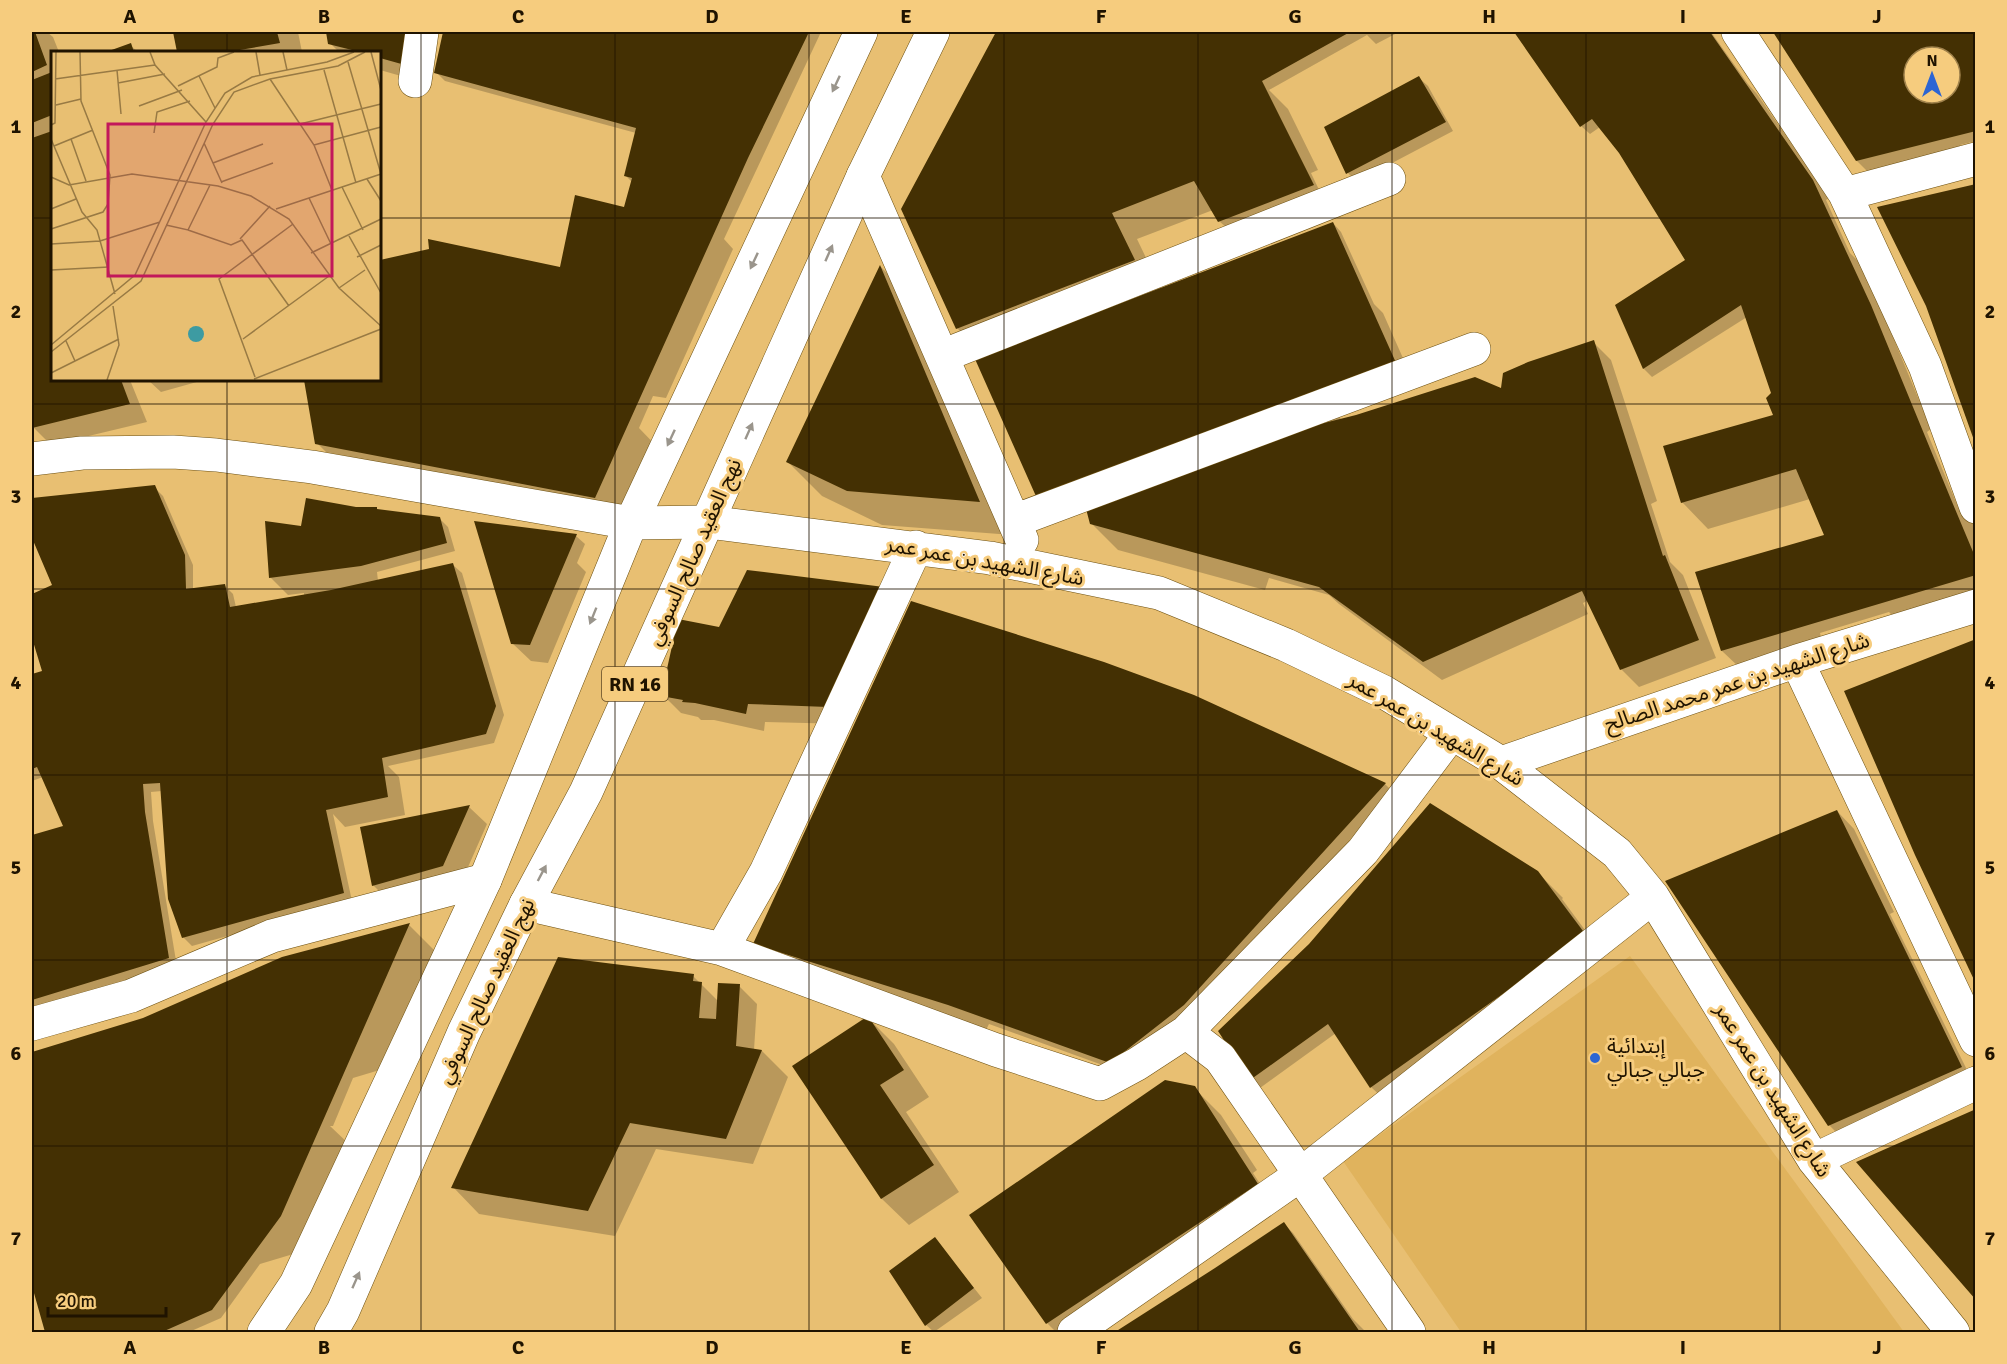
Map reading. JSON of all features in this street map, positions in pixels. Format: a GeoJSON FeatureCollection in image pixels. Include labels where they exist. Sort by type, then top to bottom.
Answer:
{"type":"FeatureCollection","features":[{"type":"Feature","properties":{"kind":"street"},"geometry":{"type":"LineString","coordinates":[[414,81],[422,32]]}},
{"type":"Feature","properties":{"kind":"street","name":"RN 16"},"geometry":{"type":"LineString","coordinates":[[264,1332],[296,1284],[485,880],[631,523],[861,32]]}},
{"type":"Feature","properties":{"kind":"street","name":"نهج العقيد صالح السوفي"},"geometry":{"type":"LineString","coordinates":[[331,1332],[343,1311],[464,1032],[526,904],[586,792],[863,176],[933,32]]}},
{"type":"Feature","properties":{"kind":"street"},"geometry":{"type":"LineString","coordinates":[[1738,32],[1845,194],[1925,366],[1976,507]]}},
{"type":"Feature","properties":{"kind":"street"},"geometry":{"type":"LineString","coordinates":[[1845,194],[1976,159]]}},
{"type":"Feature","properties":{"kind":"street"},"geometry":{"type":"LineString","coordinates":[[863,176],[1035,568]]}},
{"type":"Feature","properties":{"kind":"street"},"geometry":{"type":"LineString","coordinates":[[942,356],[1389,178]]}},
{"type":"Feature","properties":{"kind":"street"},"geometry":{"type":"LineString","coordinates":[[1014,521],[1474,349]]}},
{"type":"Feature","properties":{"kind":"street","name":"شارع الشهيد بن عمر عمر"},"geometry":{"type":"LineString","coordinates":[[32,459],[82,453],[216,454],[312,467],[631,523],[708,522],[916,547],[990,558],[1159,593],[1286,645],[1384,692],[1501,763],[1617,854],[1653,897],[1814,1160],[1953,1332]]}},
{"type":"Feature","properties":{"kind":"street"},"geometry":{"type":"LineString","coordinates":[[722,949],[766,872],[916,547]]}},
{"type":"Feature","properties":{"kind":"street","name":"شارع الشهيد بن عمر محمد الصالح"},"geometry":{"type":"LineString","coordinates":[[1501,763],[1797,661],[1976,606]]}},
{"type":"Feature","properties":{"kind":"street"},"geometry":{"type":"LineString","coordinates":[[1797,661],[1976,1040]]}},
{"type":"Feature","properties":{"kind":"street"},"geometry":{"type":"LineString","coordinates":[[526,904],[722,949],[996,1050],[1100,1084],[1186,1032],[1363,851],[1451,734]]}},
{"type":"Feature","properties":{"kind":"street"},"geometry":{"type":"LineString","coordinates":[[32,1024],[131,996],[272,936],[485,880]]}},
{"type":"Feature","properties":{"kind":"street"},"geometry":{"type":"LineString","coordinates":[[1074,1332],[1300,1175],[1653,897]]}},
{"type":"Feature","properties":{"kind":"street"},"geometry":{"type":"LineString","coordinates":[[1186,1032],[1220,1058],[1409,1332]]}},
{"type":"Feature","properties":{"kind":"street"},"geometry":{"type":"LineString","coordinates":[[1814,1160],[1976,1083]]}},
{"type":"Feature","properties":{"kind":"shaded area","name":"إبتدائية جبالي جبالي"},"geometry":{"type":"Polygon","coordinates":[[[1630,956],[1904,1332],[1461,1332],[1343,1161],[1630,956]]]}},
{"type":"Feature","properties":{"kind":"building"},"geometry":{"type":"Polygon","coordinates":[[[32,32],[35,32],[47,65],[32,72],[32,32]]]}},
{"type":"Feature","properties":{"kind":"building"},"geometry":{"type":"Polygon","coordinates":[[[173,32],[277,32],[280,43],[234,51],[177,51],[173,32]]]}},
{"type":"Feature","properties":{"kind":"building"},"geometry":{"type":"Polygon","coordinates":[[[326,32],[408,32],[405,65],[381,58],[381,51],[356,51],[328,44],[326,32]]]}},
{"type":"Feature","properties":{"kind":"building"},"geometry":{"type":"Polygon","coordinates":[[[443,32],[809,32],[748,158],[595,498],[315,444],[304,381],[381,381],[381,260],[429,249],[428,239],[560,267],[575,195],[624,207],[632,178],[624,176],[636,128],[434,73],[443,32]]]}},
{"type":"Feature","properties":{"kind":"building"},"geometry":{"type":"Polygon","coordinates":[[[996,32],[1350,32],[1262,81],[1314,185],[1218,222],[1194,181],[1112,213],[1135,260],[956,329],[901,209],[996,32]]]}},
{"type":"Feature","properties":{"kind":"building"},"geometry":{"type":"Polygon","coordinates":[[[1514,32],[1710,32],[1813,180],[1871,305],[1976,559],[1976,575],[1721,651],[1695,572],[1824,535],[1796,469],[1681,503],[1663,446],[1773,415],[1766,398],[1771,393],[1741,305],[1643,369],[1615,305],[1685,260],[1619,153],[1592,119],[1580,127],[1514,32]]]}},
{"type":"Feature","properties":{"kind":"building"},"geometry":{"type":"Polygon","coordinates":[[[1773,32],[1976,32],[1976,131],[1856,161],[1773,32]]]}},
{"type":"Feature","properties":{"kind":"building"},"geometry":{"type":"Polygon","coordinates":[[[131,43],[134,51],[109,51],[131,43]]]}},
{"type":"Feature","properties":{"kind":"building"},"geometry":{"type":"Polygon","coordinates":[[[51,72],[51,115],[32,123],[32,80],[51,72]]]}},
{"type":"Feature","properties":{"kind":"building"},"geometry":{"type":"Polygon","coordinates":[[[1419,76],[1446,122],[1346,174],[1324,127],[1419,76]]]}},
{"type":"Feature","properties":{"kind":"building"},"geometry":{"type":"Polygon","coordinates":[[[51,131],[51,381],[121,381],[130,404],[32,428],[32,138],[51,131]]]}},
{"type":"Feature","properties":{"kind":"building"},"geometry":{"type":"Polygon","coordinates":[[[1976,184],[1975,443],[1926,306],[1877,207],[1976,184]]]}},
{"type":"Feature","properties":{"kind":"building"},"geometry":{"type":"Polygon","coordinates":[[[1333,222],[1397,365],[1039,503],[975,359],[1333,222]]]}},
{"type":"Feature","properties":{"kind":"building"},"geometry":{"type":"Polygon","coordinates":[[[880,265],[980,502],[847,491],[786,462],[880,265]]]}},
{"type":"Feature","properties":{"kind":"building"},"geometry":{"type":"Polygon","coordinates":[[[1594,340],[1663,556],[1665,555],[1699,640],[1620,670],[1582,591],[1423,662],[1319,587],[1090,524],[1085,505],[1284,433],[1356,415],[1475,377],[1501,388],[1503,373],[1528,362],[1594,340]]]}},
{"type":"Feature","properties":{"kind":"building"},"geometry":{"type":"Polygon","coordinates":[[[155,485],[185,555],[186,589],[225,584],[230,607],[331,590],[453,563],[496,706],[486,734],[382,758],[388,797],[326,810],[344,893],[182,938],[168,899],[160,783],[143,784],[145,812],[169,958],[32,1000],[32,835],[63,826],[37,767],[32,769],[32,674],[42,671],[32,638],[32,594],[52,585],[32,538],[32,498],[155,485]]]}},
{"type":"Feature","properties":{"kind":"building"},"geometry":{"type":"Polygon","coordinates":[[[306,498],[356,507],[377,507],[377,509],[440,517],[447,543],[361,566],[269,578],[265,521],[301,526],[306,498]]]}},
{"type":"Feature","properties":{"kind":"building"},"geometry":{"type":"Polygon","coordinates":[[[474,521],[577,534],[530,645],[511,644],[474,521]]]}},
{"type":"Feature","properties":{"kind":"building"},"geometry":{"type":"Polygon","coordinates":[[[747,570],[884,587],[828,707],[748,704],[746,714],[661,696],[678,619],[719,627],[747,570]]]}},
{"type":"Feature","properties":{"kind":"building"},"geometry":{"type":"Polygon","coordinates":[[[911,601],[1104,662],[1194,695],[1386,783],[1184,1005],[1110,1063],[948,1005],[753,944],[911,601]]]}},
{"type":"Feature","properties":{"kind":"building"},"geometry":{"type":"Polygon","coordinates":[[[1976,639],[1976,984],[1915,855],[1844,691],[1976,639]]]}},
{"type":"Feature","properties":{"kind":"building"},"geometry":{"type":"Polygon","coordinates":[[[1430,803],[1538,871],[1586,935],[1370,1088],[1328,1024],[1250,1080],[1218,1031],[1309,944],[1430,803]]]}},
{"type":"Feature","properties":{"kind":"building"},"geometry":{"type":"Polygon","coordinates":[[[470,805],[443,866],[372,886],[360,827],[470,805]]]}},
{"type":"Feature","properties":{"kind":"building"},"geometry":{"type":"Polygon","coordinates":[[[1837,810],[1962,1067],[1828,1126],[1665,881],[1837,810]]]}},
{"type":"Feature","properties":{"kind":"building"},"geometry":{"type":"Polygon","coordinates":[[[410,923],[281,1216],[212,1310],[162,1332],[45,1332],[32,1286],[32,1052],[143,1018],[282,957],[410,923]]]}},
{"type":"Feature","properties":{"kind":"building"},"geometry":{"type":"Polygon","coordinates":[[[558,957],[694,974],[693,981],[702,982],[699,1018],[716,1019],[718,983],[740,984],[736,1046],[762,1050],[726,1139],[630,1123],[588,1211],[451,1188],[558,957]]]}},
{"type":"Feature","properties":{"kind":"building"},"geometry":{"type":"Polygon","coordinates":[[[868,1016],[904,1070],[880,1085],[934,1165],[881,1199],[792,1066],[868,1016]]]}},
{"type":"Feature","properties":{"kind":"building"},"geometry":{"type":"Polygon","coordinates":[[[1165,1080],[1195,1086],[1258,1184],[1046,1324],[969,1215],[1165,1080]]]}},
{"type":"Feature","properties":{"kind":"building"},"geometry":{"type":"Polygon","coordinates":[[[1976,1109],[1976,1300],[1856,1162],[1976,1109]]]}},
{"type":"Feature","properties":{"kind":"building"},"geometry":{"type":"Polygon","coordinates":[[[1284,1222],[1360,1332],[1115,1332],[1215,1268],[1284,1222]]]}},
{"type":"Feature","properties":{"kind":"building"},"geometry":{"type":"Polygon","coordinates":[[[935,1237],[974,1288],[925,1326],[889,1271],[935,1237]]]}},
{"type":"Feature","properties":{"kind":"place","name":"إبتدائية جبالي جبالي"},"geometry":{"type":"Point","coordinates":[1595,1058]}}]}
